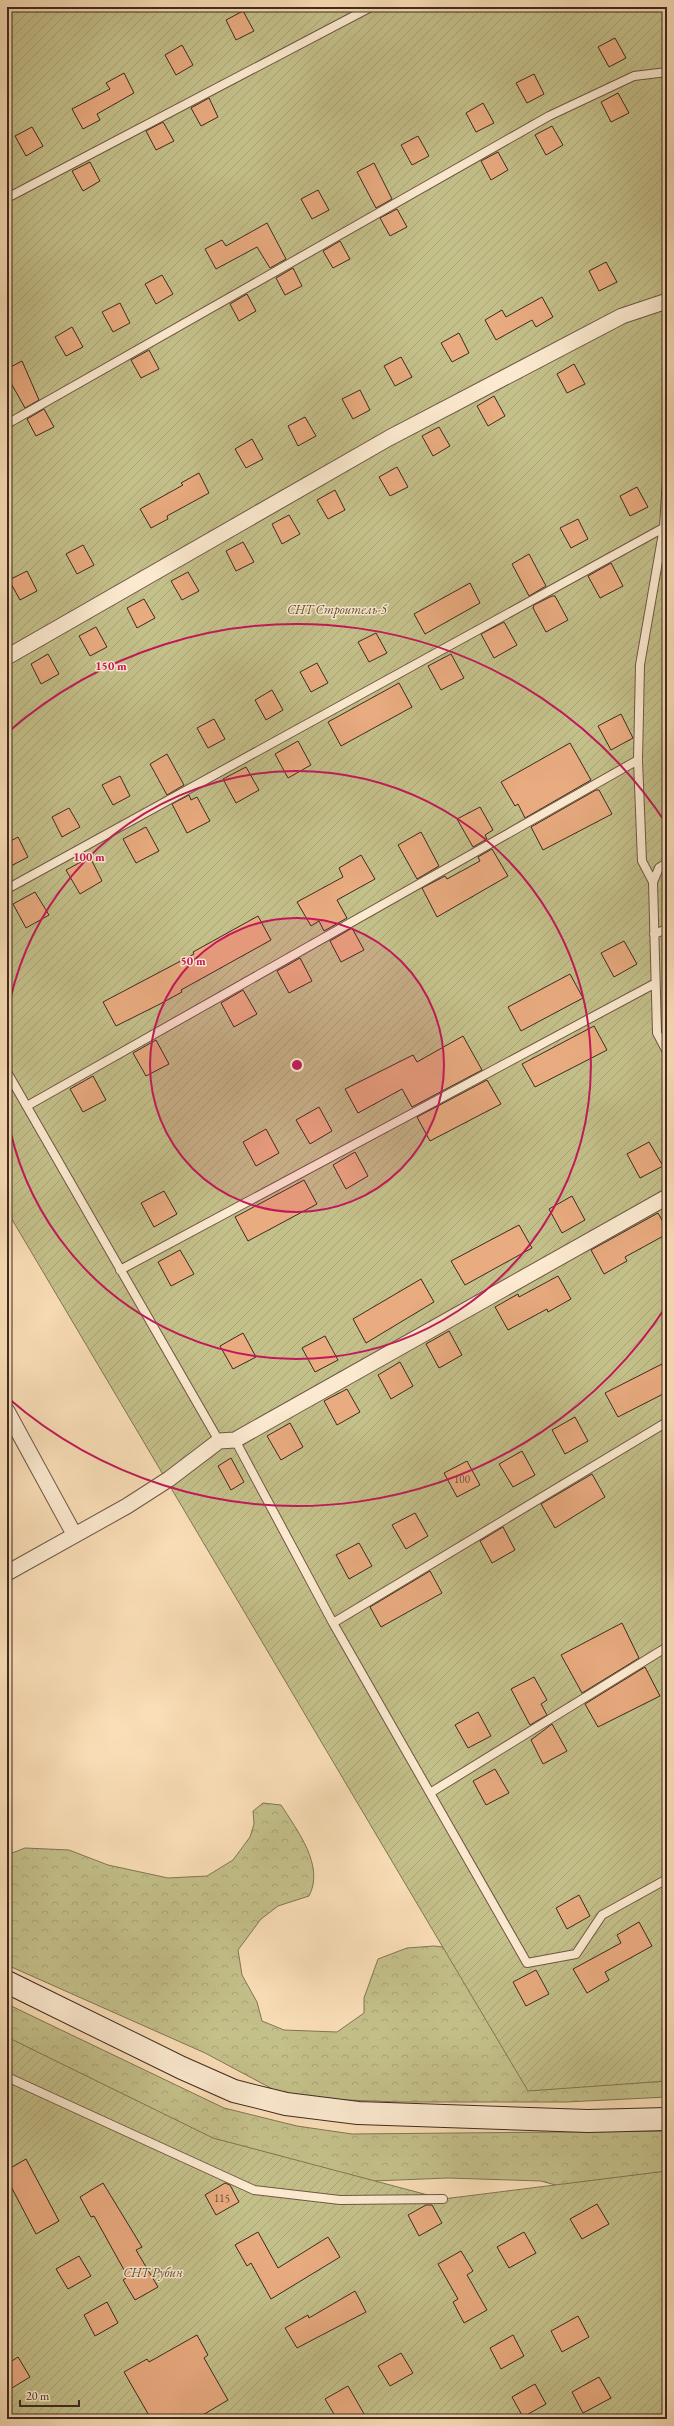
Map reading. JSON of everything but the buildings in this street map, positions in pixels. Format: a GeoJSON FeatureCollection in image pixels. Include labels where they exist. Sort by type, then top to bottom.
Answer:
{"type":"FeatureCollection","features":[{"type":"Feature","properties":{"kind":"street"},"geometry":{"type":"LineString","coordinates":[[7,657],[389,438],[622,316],[667,301]]}},
{"type":"Feature","properties":{"kind":"street"},"geometry":{"type":"LineString","coordinates":[[7,1573],[169,1479],[219,1441],[235,1440],[667,1197]]}},
{"type":"Feature","properties":{"kind":"street"},"geometry":{"type":"LineString","coordinates":[[7,1411],[74,1534]]}},
{"type":"Feature","properties":{"kind":"street"},"geometry":{"type":"LineString","coordinates":[[7,1982],[195,2074],[234,2090],[286,2104],[358,2113],[588,2121],[667,2119]]}},
{"type":"Feature","properties":{"kind":"lane"},"geometry":{"type":"LineString","coordinates":[[7,198],[371,7]]}},
{"type":"Feature","properties":{"kind":"lane"},"geometry":{"type":"LineString","coordinates":[[7,424],[549,116],[634,76],[667,72]]}},
{"type":"Feature","properties":{"kind":"lane"},"geometry":{"type":"LineString","coordinates":[[653,882],[642,861],[638,760],[640,665],[665,527],[667,479]]}},
{"type":"Feature","properties":{"kind":"lane"},"geometry":{"type":"LineString","coordinates":[[7,889],[665,527]]}},
{"type":"Feature","properties":{"kind":"lane"},"geometry":{"type":"LineString","coordinates":[[27,1106],[638,760]]}},
{"type":"Feature","properties":{"kind":"lane"},"geometry":{"type":"LineString","coordinates":[[667,863],[659,868],[653,882],[654,984],[657,1033],[667,1052]]}},
{"type":"Feature","properties":{"kind":"lane"},"geometry":{"type":"LineString","coordinates":[[654,934],[667,929]]}},
{"type":"Feature","properties":{"kind":"lane"},"geometry":{"type":"LineString","coordinates":[[120,1270],[654,984]]}},
{"type":"Feature","properties":{"kind":"lane"},"geometry":{"type":"LineString","coordinates":[[7,1072],[219,1441]]}},
{"type":"Feature","properties":{"kind":"lane"},"geometry":{"type":"LineString","coordinates":[[332,1623],[667,1422]]}},
{"type":"Feature","properties":{"kind":"lane"},"geometry":{"type":"LineString","coordinates":[[235,1440],[332,1623],[527,1963],[576,1954],[602,1915],[667,1879]]}},
{"type":"Feature","properties":{"kind":"lane"},"geometry":{"type":"LineString","coordinates":[[430,1793],[667,1647]]}},
{"type":"Feature","properties":{"kind":"lane"},"geometry":{"type":"LineString","coordinates":[[7,2076],[254,2190],[340,2200],[443,2199]]}},
{"type":"Feature","properties":{"kind":"green space","name":"СНТ Строитель-5"},"geometry":{"type":"Polygon","coordinates":[[[7,7],[667,7],[667,2081],[528,2091],[7,1211],[7,7]]]}},
{"type":"Feature","properties":{"kind":"green space"},"geometry":{"type":"Polygon","coordinates":[[[263,1803],[281,1805],[307,1849],[314,1873],[313,1885],[309,1896],[278,1906],[261,1919],[238,1950],[242,1975],[257,2002],[262,2021],[284,2030],[337,2032],[364,2013],[364,1998],[378,1959],[407,1948],[434,1946],[476,1951],[667,2050],[667,2097],[566,2102],[400,2102],[320,2099],[280,2093],[205,2053],[7,1965],[7,1855],[25,1848],[69,1850],[108,1865],[168,1878],[207,1876],[233,1860],[250,1837],[254,1824],[253,1811],[263,1803]]]}},
{"type":"Feature","properties":{"kind":"green space"},"geometry":{"type":"Polygon","coordinates":[[[7,2004],[224,2108],[297,2126],[352,2134],[667,2131],[667,2195],[599,2197],[541,2181],[448,2178],[373,2181],[251,2161],[7,2057],[7,2004]]]}},
{"type":"Feature","properties":{"kind":"green space","name":"СНТ Рубин"},"geometry":{"type":"Polygon","coordinates":[[[7,2037],[213,2138],[443,2199],[667,2171],[667,2419],[7,2419],[7,2037]]]}}]}
